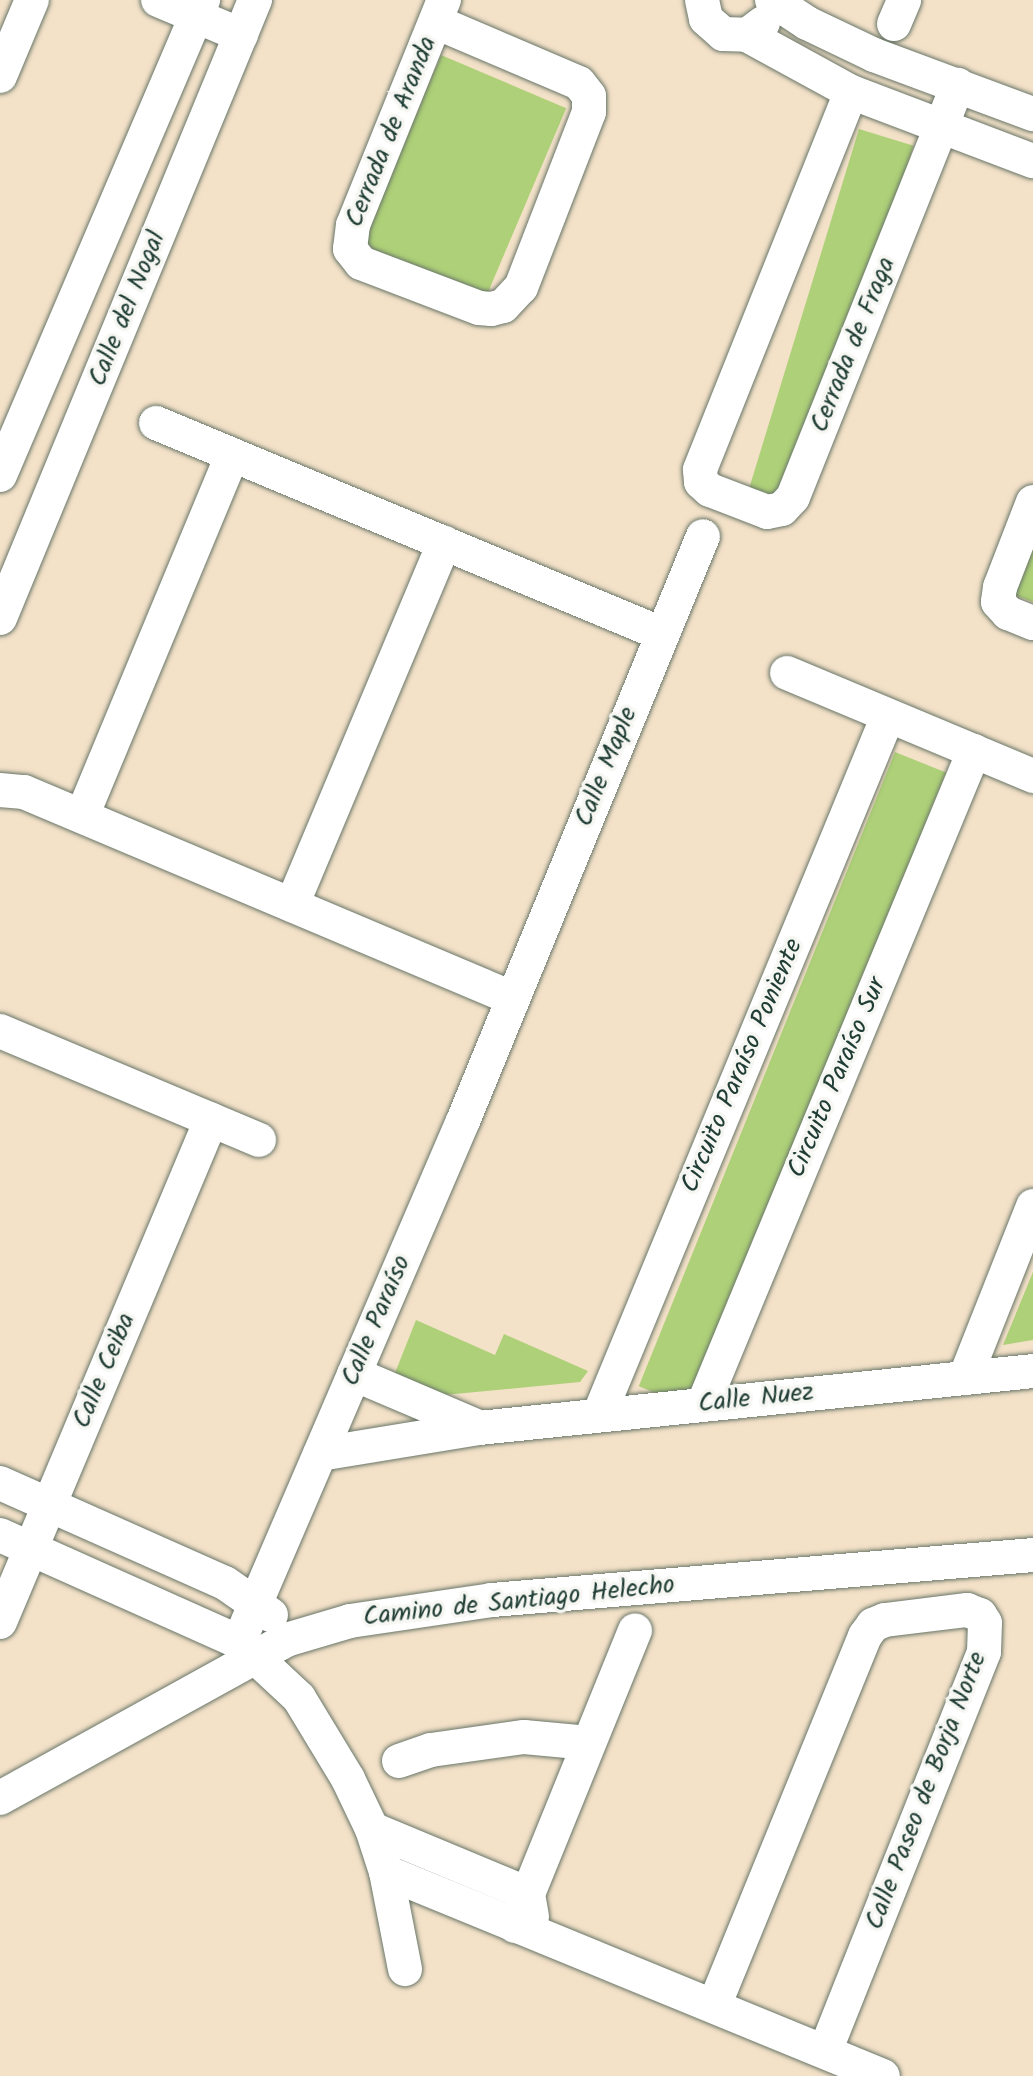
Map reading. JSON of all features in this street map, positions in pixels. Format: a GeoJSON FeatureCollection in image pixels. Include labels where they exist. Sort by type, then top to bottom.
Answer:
{"type":"FeatureCollection","features":[{"type":"Feature","properties":{"kind":"street"},"geometry":{"type":"LineString","coordinates":[[0,76],[32,0]]}},
{"type":"Feature","properties":{"kind":"street"},"geometry":{"type":"LineString","coordinates":[[158,0],[228,10]]}},
{"type":"Feature","properties":{"kind":"street"},"geometry":{"type":"LineString","coordinates":[[702,0],[706,19],[713,28],[735,37],[747,35],[765,22],[772,0],[838,39],[1033,114]]}},
{"type":"Feature","properties":{"kind":"street","name":"Calle del Nogal"},"geometry":{"type":"LineString","coordinates":[[0,475],[228,10]]}},
{"type":"Feature","properties":{"kind":"street","name":"Calle del Nogal"},"geometry":{"type":"LineString","coordinates":[[0,618],[228,10]]}},
{"type":"Feature","properties":{"kind":"street","name":"Cerrada de Aranda"},"geometry":{"type":"LineString","coordinates":[[440,11],[579,83],[589,96],[589,112],[521,287],[503,306],[491,309],[361,263],[350,249],[353,225],[440,11]]}},
{"type":"Feature","properties":{"kind":"street"},"geometry":{"type":"LineString","coordinates":[[747,35],[851,92],[1033,161]]}},
{"type":"Feature","properties":{"kind":"street","name":"Cerrada de Fraga"},"geometry":{"type":"LineString","coordinates":[[851,92],[700,470],[701,482],[710,490],[767,512],[782,509],[793,497],[958,85]]}},
{"type":"Feature","properties":{"kind":"street"},"geometry":{"type":"LineString","coordinates":[[156,423],[662,634]]}},
{"type":"Feature","properties":{"kind":"street"},"geometry":{"type":"LineString","coordinates":[[82,816],[232,455]]}},
{"type":"Feature","properties":{"kind":"street"},"geometry":{"type":"LineString","coordinates":[[1033,502],[1000,587],[998,602],[1008,613],[1033,623]]}},
{"type":"Feature","properties":{"kind":"street","name":"Calle Maple"},"geometry":{"type":"LineString","coordinates":[[512,998],[703,536]]}},
{"type":"Feature","properties":{"kind":"street"},"geometry":{"type":"LineString","coordinates":[[292,905],[444,543]]}},
{"type":"Feature","properties":{"kind":"street"},"geometry":{"type":"LineString","coordinates":[[787,673],[1033,776]]}},
{"type":"Feature","properties":{"kind":"street","name":"Circuito Paraíso Poniente"},"geometry":{"type":"LineString","coordinates":[[599,1415],[888,716]]}},
{"type":"Feature","properties":{"kind":"street","name":"Circuito Paraíso Sur"},"geometry":{"type":"LineString","coordinates":[[703,1405],[974,751]]}},
{"type":"Feature","properties":{"kind":"street"},"geometry":{"type":"LineString","coordinates":[[8,784],[512,998]]}},
{"type":"Feature","properties":{"kind":"street","name":"Calle Paraíso"},"geometry":{"type":"LineString","coordinates":[[261,1646],[256,1602],[463,1121],[512,998]]}},
{"type":"Feature","properties":{"kind":"street"},"geometry":{"type":"LineString","coordinates":[[0,1031],[259,1140]]}},
{"type":"Feature","properties":{"kind":"street","name":"Calle Ceiba"},"geometry":{"type":"LineString","coordinates":[[0,1622],[211,1120]]}},
{"type":"Feature","properties":{"kind":"street"},"geometry":{"type":"LineString","coordinates":[[965,1378],[1033,1206]]}},
{"type":"Feature","properties":{"kind":"street","name":"Calle Nuez"},"geometry":{"type":"LineString","coordinates":[[320,1454],[479,1428],[1033,1371]]}},
{"type":"Feature","properties":{"kind":"street","name":"Calle Nuez"},"geometry":{"type":"LineString","coordinates":[[354,1374],[479,1428]]}},
{"type":"Feature","properties":{"kind":"street"},"geometry":{"type":"LineString","coordinates":[[0,1483],[195,1569],[256,1602]]}},
{"type":"Feature","properties":{"kind":"street"},"geometry":{"type":"LineString","coordinates":[[0,1535],[261,1646],[299,1698],[348,1779],[372,1829],[386,1872],[405,1969]]}},
{"type":"Feature","properties":{"kind":"street","name":"Camino de Santiago Helecho"},"geometry":{"type":"LineString","coordinates":[[0,1798],[261,1646],[371,1617],[492,1600],[1033,1555]]}},
{"type":"Feature","properties":{"kind":"street","name":"Calle Paseo de Borja Norte"},"geometry":{"type":"LineString","coordinates":[[714,2006],[865,1636],[873,1625],[885,1620],[967,1610],[980,1615],[985,1623],[984,1652],[825,2052]]}},
{"type":"Feature","properties":{"kind":"street"},"geometry":{"type":"LineString","coordinates":[[525,1930],[528,1894],[635,1630]]}},
{"type":"Feature","properties":{"kind":"street"},"geometry":{"type":"LineString","coordinates":[[399,1761],[431,1750],[524,1737],[589,1743]]}},
{"type":"Feature","properties":{"kind":"street"},"geometry":{"type":"LineString","coordinates":[[372,1829],[528,1894]]}},
{"type":"Feature","properties":{"kind":"street"},"geometry":{"type":"LineString","coordinates":[[386,1872],[883,2076]]}},
{"type":"Feature","properties":{"kind":"green space"},"geometry":{"type":"Polygon","coordinates":[[[441,55],[566,108],[485,301],[359,247],[441,55]]]}},
{"type":"Feature","properties":{"kind":"green space"},"geometry":{"type":"Polygon","coordinates":[[[859,129],[914,146],[804,504],[749,488],[859,129]]]}},
{"type":"Feature","properties":{"kind":"green space"},"geometry":{"type":"Polygon","coordinates":[[[1033,541],[1033,602],[1011,594],[1033,541]]]}},
{"type":"Feature","properties":{"kind":"green space"},"geometry":{"type":"Polygon","coordinates":[[[895,752],[946,773],[690,1407],[639,1386],[895,752]]]}},
{"type":"Feature","properties":{"kind":"green space"},"geometry":{"type":"Polygon","coordinates":[[[1033,1272],[1033,1340],[1003,1345],[1033,1272]]]}},
{"type":"Feature","properties":{"kind":"green space"},"geometry":{"type":"Polygon","coordinates":[[[416,1320],[495,1355],[504,1334],[588,1371],[580,1382],[444,1395],[395,1373],[416,1320]]]}}]}
